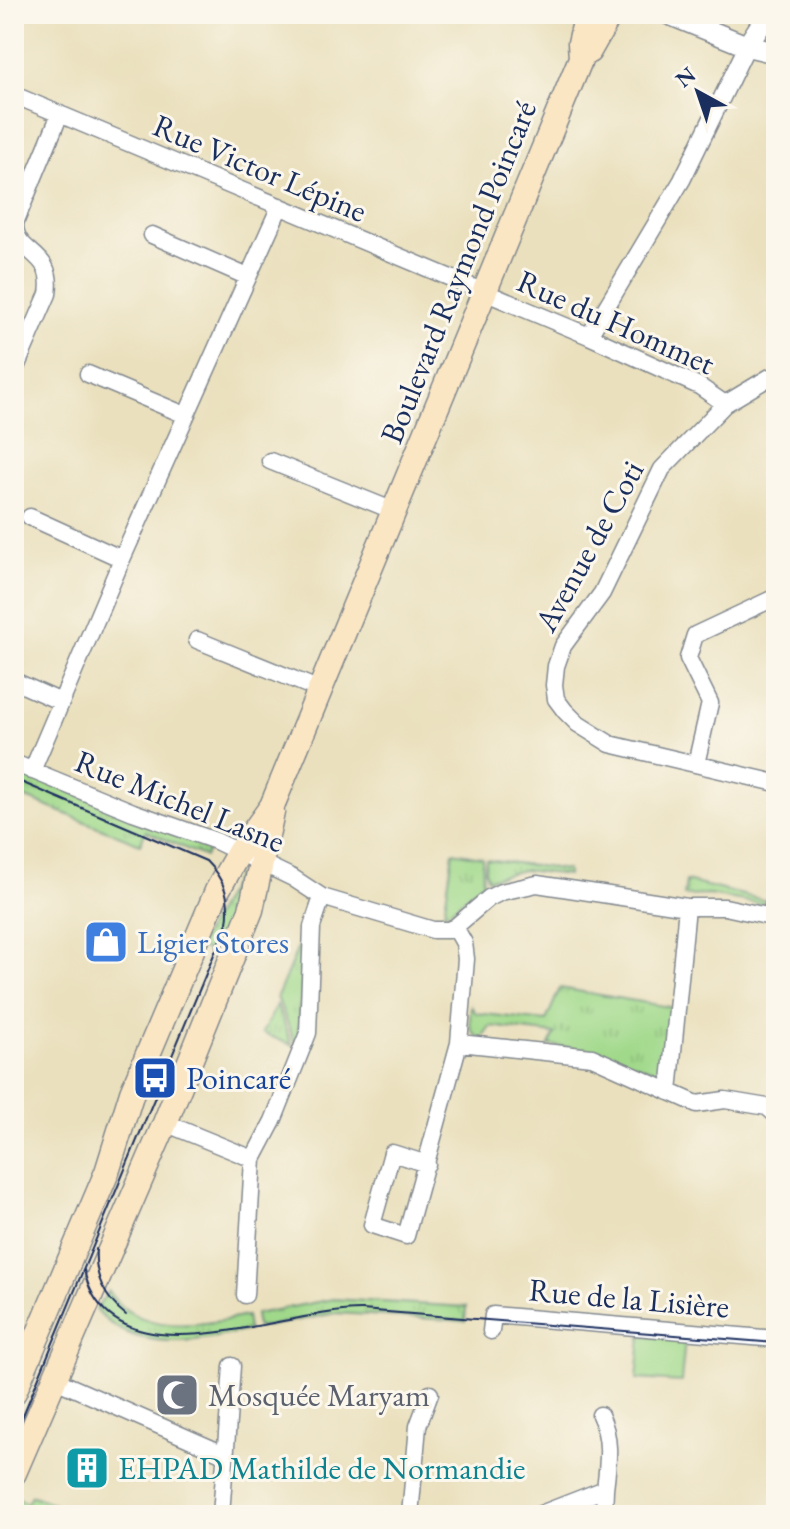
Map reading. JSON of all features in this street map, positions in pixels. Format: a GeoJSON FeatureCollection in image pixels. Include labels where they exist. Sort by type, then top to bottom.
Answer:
{"type":"FeatureCollection","features":[{"type":"Feature","properties":{"kind":"main road","name":"Boulevard Raymond Poincaré"},"geometry":{"type":"LineString","coordinates":[[14,1473],[165,1123],[251,910],[272,806],[581,58],[580,43],[587,14]]}},
{"type":"Feature","properties":{"kind":"main road","name":"Boulevard Raymond Poincaré"},"geometry":{"type":"LineString","coordinates":[[581,58],[593,48],[610,14]]}},
{"type":"Feature","properties":{"kind":"main road","name":"Boulevard Raymond Poincaré"},"geometry":{"type":"LineString","coordinates":[[14,1392],[19,1366],[107,1172],[132,1092],[217,891],[239,852],[272,806]]}},
{"type":"Feature","properties":{"kind":"street"},"geometry":{"type":"LineString","coordinates":[[668,14],[747,46],[776,53]]}},
{"type":"Feature","properties":{"kind":"street"},"geometry":{"type":"LineString","coordinates":[[589,336],[682,180],[747,46],[768,14]]}},
{"type":"Feature","properties":{"kind":"street","name":"Rue Victor Lépine"},"geometry":{"type":"LineString","coordinates":[[14,95],[484,292]]}},
{"type":"Feature","properties":{"kind":"street"},"geometry":{"type":"LineString","coordinates":[[14,372],[48,294],[49,285],[45,264],[21,243],[15,223],[60,114]]}},
{"type":"Feature","properties":{"kind":"street"},"geometry":{"type":"LineString","coordinates":[[32,771],[185,415],[280,206]]}},
{"type":"Feature","properties":{"kind":"street"},"geometry":{"type":"LineString","coordinates":[[152,235],[248,277]]}},
{"type":"Feature","properties":{"kind":"street","name":"Rue du Hommet"},"geometry":{"type":"LineString","coordinates":[[484,292],[685,379],[725,404]]}},
{"type":"Feature","properties":{"kind":"street"},"geometry":{"type":"LineString","coordinates":[[88,374],[185,415]]}},
{"type":"Feature","properties":{"kind":"street","name":"Avenue de Coti"},"geometry":{"type":"LineString","coordinates":[[776,377],[770,377],[725,404],[662,469],[602,593],[563,646],[554,685],[556,699],[565,711],[578,724],[610,744],[776,783]]}},
{"type":"Feature","properties":{"kind":"street"},"geometry":{"type":"LineString","coordinates":[[270,461],[394,511]]}},
{"type":"Feature","properties":{"kind":"street"},"geometry":{"type":"LineString","coordinates":[[30,517],[122,559]]}},
{"type":"Feature","properties":{"kind":"street"},"geometry":{"type":"LineString","coordinates":[[696,764],[710,703],[688,658],[695,635],[776,597]]}},
{"type":"Feature","properties":{"kind":"street"},"geometry":{"type":"LineString","coordinates":[[197,640],[320,690]]}},
{"type":"Feature","properties":{"kind":"street"},"geometry":{"type":"LineString","coordinates":[[14,681],[61,702]]}},
{"type":"Feature","properties":{"kind":"street","name":"Rue Michel Lasne"},"geometry":{"type":"LineString","coordinates":[[14,763],[133,812],[177,825],[262,863],[322,897],[433,930],[455,927]]}},
{"type":"Feature","properties":{"kind":"street"},"geometry":{"type":"LineString","coordinates":[[427,1164],[392,1153],[372,1225],[406,1236],[427,1164],[459,1043],[466,959],[464,943],[455,927],[489,898],[519,886],[537,884],[687,907],[725,907],[773,918],[776,893]]}},
{"type":"Feature","properties":{"kind":"street"},"geometry":{"type":"LineString","coordinates":[[245,1295],[253,1159],[273,1121],[308,1033],[312,927],[322,897]]}},
{"type":"Feature","properties":{"kind":"street"},"geometry":{"type":"LineString","coordinates":[[669,1092],[687,907]]}},
{"type":"Feature","properties":{"kind":"street"},"geometry":{"type":"LineString","coordinates":[[459,1043],[592,1057],[697,1104],[725,1100],[767,1107],[776,1115]]}},
{"type":"Feature","properties":{"kind":"street"},"geometry":{"type":"LineString","coordinates":[[165,1123],[253,1159]]}},
{"type":"Feature","properties":{"kind":"street","name":"Rue de la Lisière"},"geometry":{"type":"LineString","coordinates":[[491,1331],[493,1315],[776,1339]]}},
{"type":"Feature","properties":{"kind":"street"},"geometry":{"type":"LineString","coordinates":[[19,1366],[226,1455]]}},
{"type":"Feature","properties":{"kind":"street"},"geometry":{"type":"LineString","coordinates":[[221,1515],[232,1366]]}},
{"type":"Feature","properties":{"kind":"street"},"geometry":{"type":"LineString","coordinates":[[410,1515],[418,1426],[430,1394]]}},
{"type":"Feature","properties":{"kind":"street"},"geometry":{"type":"LineString","coordinates":[[600,1415],[608,1430],[609,1449],[604,1515]]}},
{"type":"Feature","properties":{"kind":"street"},"geometry":{"type":"LineString","coordinates":[[538,1515],[605,1489]]}},
{"type":"Feature","properties":{"kind":"green space"},"geometry":{"type":"Polygon","coordinates":[[[14,769],[209,849],[205,857],[146,831],[140,844],[14,793],[14,769]]]}},
{"type":"Feature","properties":{"kind":"green space"},"geometry":{"type":"Polygon","coordinates":[[[453,852],[482,857],[483,882],[444,913],[453,852]]]}},
{"type":"Feature","properties":{"kind":"green space"},"geometry":{"type":"Polygon","coordinates":[[[486,859],[567,870],[567,875],[523,870],[488,879],[486,859]]]}},
{"type":"Feature","properties":{"kind":"green space"},"geometry":{"type":"Polygon","coordinates":[[[236,876],[250,882],[225,958],[197,947],[236,876]]]}},
{"type":"Feature","properties":{"kind":"green space"},"geometry":{"type":"Polygon","coordinates":[[[686,881],[768,901],[762,904],[709,895],[684,896],[686,881]]]}},
{"type":"Feature","properties":{"kind":"green space"},"geometry":{"type":"Polygon","coordinates":[[[306,929],[297,1047],[277,997],[306,929]]]}},
{"type":"Feature","properties":{"kind":"green space"},"geometry":{"type":"Polygon","coordinates":[[[560,988],[670,1007],[667,1074],[592,1051],[549,1045],[555,1034],[490,1026],[481,1039],[471,1029],[471,1006],[476,1013],[546,1021],[560,988]]]}},
{"type":"Feature","properties":{"kind":"green space"},"geometry":{"type":"Polygon","coordinates":[[[277,1005],[292,1045],[262,1033],[277,1005]]]}},
{"type":"Feature","properties":{"kind":"green space"},"geometry":{"type":"Polygon","coordinates":[[[108,1291],[136,1315],[153,1321],[209,1323],[246,1316],[248,1330],[189,1341],[148,1339],[111,1324],[96,1310],[108,1291]]]}},
{"type":"Feature","properties":{"kind":"green space"},"geometry":{"type":"Polygon","coordinates":[[[333,1299],[466,1307],[465,1321],[336,1313],[257,1328],[255,1314],[333,1299]]]}},
{"type":"Feature","properties":{"kind":"green space"},"geometry":{"type":"Polygon","coordinates":[[[641,1336],[685,1339],[681,1382],[637,1379],[641,1336]]]}},
{"type":"Feature","properties":{"kind":"green space"},"geometry":{"type":"Polygon","coordinates":[[[31,1495],[80,1515],[14,1515],[17,1498],[27,1503],[31,1495]]]}},
{"type":"Feature","properties":{"kind":"tram line"},"geometry":{"type":"LineString","coordinates":[[14,779],[206,861],[225,889],[228,905],[227,923],[14,1437]]}},
{"type":"Feature","properties":{"kind":"tram line"},"geometry":{"type":"LineString","coordinates":[[96,1249],[102,1286],[112,1302],[126,1315]]}},
{"type":"Feature","properties":{"kind":"tram line"},"geometry":{"type":"LineString","coordinates":[[84,1270],[100,1306],[127,1326],[163,1334],[203,1334],[362,1310],[776,1343]]}},
{"type":"Feature","properties":{"kind":"place","name":"Ligier Stores"},"geometry":{"type":"Point","coordinates":[106,942]}},
{"type":"Feature","properties":{"kind":"place","name":"Poincaré"},"geometry":{"type":"Point","coordinates":[155,1078]}},
{"type":"Feature","properties":{"kind":"place","name":"Mosquée Maryam"},"geometry":{"type":"Point","coordinates":[177,1395]}},
{"type":"Feature","properties":{"kind":"place","name":"EHPAD Mathilde de Normandie"},"geometry":{"type":"Point","coordinates":[87,1468]}}]}
